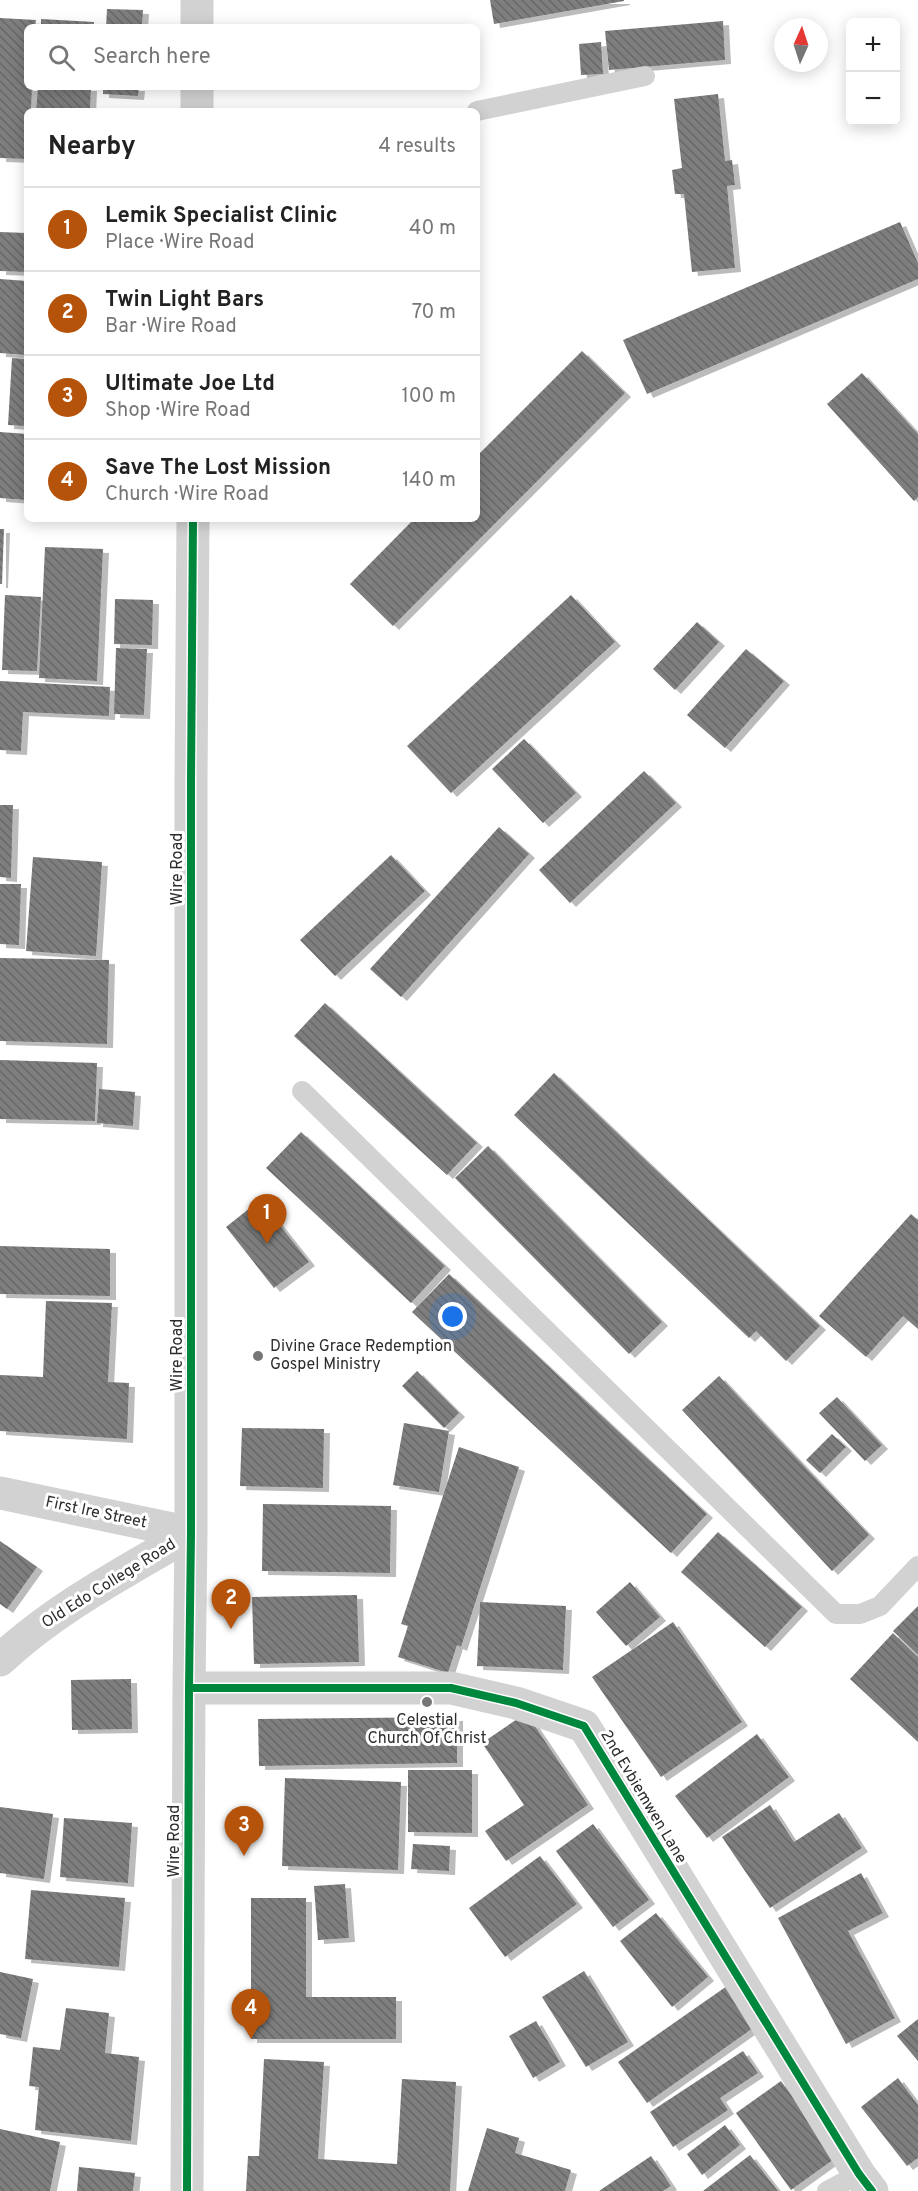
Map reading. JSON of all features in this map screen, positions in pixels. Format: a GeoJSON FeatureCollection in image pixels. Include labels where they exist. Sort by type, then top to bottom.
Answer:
{"type":"FeatureCollection","features":[{"type":"Feature","properties":{"kind":"street"},"geometry":{"type":"LineString","coordinates":[[197,0],[197,24]]}},
{"type":"Feature","properties":{"kind":"street"},"geometry":{"type":"LineString","coordinates":[[197,90],[197,108]]}},
{"type":"Feature","properties":{"kind":"street","name":"Wire Road"},"geometry":{"type":"LineString","coordinates":[[188,2191],[193,522]]}},
{"type":"Feature","properties":{"kind":"street","name":"First Ire Street"},"geometry":{"type":"LineString","coordinates":[[0,1493],[191,1533]]}},
{"type":"Feature","properties":{"kind":"street","name":"Old Edo College Road"},"geometry":{"type":"LineString","coordinates":[[0,1660],[26,1636],[75,1601],[191,1533]]}},
{"type":"Feature","properties":{"kind":"street","name":"2nd Evbiemwen Lane"},"geometry":{"type":"LineString","coordinates":[[189,1688],[451,1688],[516,1703],[584,1726],[866,2183]]}},
{"type":"Feature","properties":{"kind":"lane"},"geometry":{"type":"LineString","coordinates":[[480,110],[645,76]]}},
{"type":"Feature","properties":{"kind":"lane"},"geometry":{"type":"LineString","coordinates":[[302,1091],[836,1614],[860,1614],[880,1606],[918,1566]]}},
{"type":"Feature","properties":{"kind":"lane"},"geometry":{"type":"LineString","coordinates":[[827,2191],[866,2183]]}},
{"type":"Feature","properties":{"kind":"building"},"geometry":{"type":"Polygon","coordinates":[[[490,0],[624,0],[624,1],[494,24],[490,0]]]}},
{"type":"Feature","properties":{"kind":"building"},"geometry":{"type":"Polygon","coordinates":[[[107,9],[143,10],[142,24],[106,24],[107,9]]]}},
{"type":"Feature","properties":{"kind":"building"},"geometry":{"type":"Polygon","coordinates":[[[0,18],[36,20],[35,24],[24,24],[24,90],[32,90],[31,108],[24,108],[24,159],[0,158],[0,18]]]}},
{"type":"Feature","properties":{"kind":"building"},"geometry":{"type":"Polygon","coordinates":[[[41,19],[94,22],[94,24],[41,24],[41,19]]]}},
{"type":"Feature","properties":{"kind":"building"},"geometry":{"type":"Polygon","coordinates":[[[723,21],[725,60],[609,70],[605,31],[723,21]]]}},
{"type":"Feature","properties":{"kind":"building"},"geometry":{"type":"Polygon","coordinates":[[[601,42],[603,74],[581,75],[579,44],[601,42]]]}},
{"type":"Feature","properties":{"kind":"building"},"geometry":{"type":"Polygon","coordinates":[[[38,90],[91,90],[90,108],[36,108],[38,90]]]}},
{"type":"Feature","properties":{"kind":"building"},"geometry":{"type":"Polygon","coordinates":[[[103,90],[139,90],[138,96],[103,94],[103,90]]]}},
{"type":"Feature","properties":{"kind":"building"},"geometry":{"type":"Polygon","coordinates":[[[718,94],[725,161],[732,160],[735,185],[727,186],[735,268],[692,272],[684,194],[675,194],[672,170],[682,168],[674,99],[718,94]]]}},
{"type":"Feature","properties":{"kind":"building"},"geometry":{"type":"Polygon","coordinates":[[[900,222],[918,263],[918,279],[647,394],[623,340],[900,222]]]}},
{"type":"Feature","properties":{"kind":"building"},"geometry":{"type":"Polygon","coordinates":[[[0,232],[24,233],[24,272],[0,271],[0,232]]]}},
{"type":"Feature","properties":{"kind":"building"},"geometry":{"type":"Polygon","coordinates":[[[0,279],[24,281],[24,355],[0,353],[0,279]]]}},
{"type":"Feature","properties":{"kind":"building"},"geometry":{"type":"Polygon","coordinates":[[[582,351],[625,393],[393,626],[350,584],[411,522],[480,522],[480,453],[582,351]]]}},
{"type":"Feature","properties":{"kind":"building"},"geometry":{"type":"Polygon","coordinates":[[[12,358],[24,359],[24,426],[8,425],[12,358]]]}},
{"type":"Feature","properties":{"kind":"building"},"geometry":{"type":"Polygon","coordinates":[[[862,373],[918,434],[918,497],[914,501],[827,404],[862,373]]]}},
{"type":"Feature","properties":{"kind":"building"},"geometry":{"type":"Polygon","coordinates":[[[0,432],[24,434],[24,500],[0,498],[0,432]]]}},
{"type":"Feature","properties":{"kind":"building"},"geometry":{"type":"Polygon","coordinates":[[[0,529],[4,529],[2,584],[0,584],[0,529]]]}},
{"type":"Feature","properties":{"kind":"building"},"geometry":{"type":"Polygon","coordinates":[[[45,547],[103,549],[97,681],[39,678],[45,547]]]}},
{"type":"Feature","properties":{"kind":"building"},"geometry":{"type":"Polygon","coordinates":[[[5,595],[41,597],[37,671],[2,670],[5,595]]]}},
{"type":"Feature","properties":{"kind":"building"},"geometry":{"type":"Polygon","coordinates":[[[571,595],[615,642],[451,793],[407,746],[571,595]]]}},
{"type":"Feature","properties":{"kind":"building"},"geometry":{"type":"Polygon","coordinates":[[[115,599],[153,600],[152,645],[114,644],[115,599]]]}},
{"type":"Feature","properties":{"kind":"building"},"geometry":{"type":"Polygon","coordinates":[[[697,622],[719,642],[675,690],[653,669],[697,622]]]}},
{"type":"Feature","properties":{"kind":"building"},"geometry":{"type":"Polygon","coordinates":[[[116,648],[147,649],[144,715],[114,714],[116,648]]]}},
{"type":"Feature","properties":{"kind":"building"},"geometry":{"type":"Polygon","coordinates":[[[746,649],[784,681],[725,748],[687,715],[746,649]]]}},
{"type":"Feature","properties":{"kind":"building"},"geometry":{"type":"Polygon","coordinates":[[[0,681],[110,687],[109,716],[23,712],[21,751],[0,750],[0,681]]]}},
{"type":"Feature","properties":{"kind":"building"},"geometry":{"type":"Polygon","coordinates":[[[524,739],[576,793],[543,823],[492,769],[524,739]]]}},
{"type":"Feature","properties":{"kind":"building"},"geometry":{"type":"Polygon","coordinates":[[[644,771],[676,803],[570,903],[539,870],[644,771]]]}},
{"type":"Feature","properties":{"kind":"building"},"geometry":{"type":"Polygon","coordinates":[[[0,805],[13,805],[11,878],[0,877],[0,805]]]}},
{"type":"Feature","properties":{"kind":"building"},"geometry":{"type":"Polygon","coordinates":[[[499,827],[529,854],[401,997],[370,969],[499,827]]]}},
{"type":"Feature","properties":{"kind":"building"},"geometry":{"type":"Polygon","coordinates":[[[391,855],[425,891],[335,976],[300,940],[391,855]]]}},
{"type":"Feature","properties":{"kind":"building"},"geometry":{"type":"Polygon","coordinates":[[[33,857],[102,862],[96,956],[26,951],[33,857]]]}},
{"type":"Feature","properties":{"kind":"building"},"geometry":{"type":"Polygon","coordinates":[[[0,884],[21,884],[19,945],[0,944],[0,884]]]}},
{"type":"Feature","properties":{"kind":"building"},"geometry":{"type":"Polygon","coordinates":[[[0,958],[109,960],[107,1044],[0,1041],[0,958]]]}},
{"type":"Feature","properties":{"kind":"building"},"geometry":{"type":"Polygon","coordinates":[[[325,1003],[477,1143],[447,1175],[294,1036],[325,1003]]]}},
{"type":"Feature","properties":{"kind":"building"},"geometry":{"type":"Polygon","coordinates":[[[0,1060],[97,1063],[95,1121],[0,1119],[0,1060]]]}},
{"type":"Feature","properties":{"kind":"building"},"geometry":{"type":"Polygon","coordinates":[[[554,1073],[820,1326],[786,1361],[756,1331],[749,1338],[514,1115],[554,1073]]]}},
{"type":"Feature","properties":{"kind":"building"},"geometry":{"type":"Polygon","coordinates":[[[99,1089],[135,1092],[133,1126],[97,1123],[99,1089]]]}},
{"type":"Feature","properties":{"kind":"building"},"geometry":{"type":"Polygon","coordinates":[[[301,1132],[445,1266],[411,1303],[266,1168],[301,1132]]]}},
{"type":"Feature","properties":{"kind":"building"},"geometry":{"type":"Polygon","coordinates":[[[488,1146],[662,1322],[629,1354],[455,1178],[488,1146]]]}},
{"type":"Feature","properties":{"kind":"building"},"geometry":{"type":"Polygon","coordinates":[[[260,1200],[309,1262],[274,1288],[226,1227],[260,1200]]]}},
{"type":"Feature","properties":{"kind":"building"},"geometry":{"type":"Polygon","coordinates":[[[911,1214],[918,1220],[918,1329],[903,1316],[866,1357],[819,1316],[911,1214]]]}},
{"type":"Feature","properties":{"kind":"building"},"geometry":{"type":"Polygon","coordinates":[[[0,1246],[110,1249],[110,1296],[0,1294],[0,1246]]]}},
{"type":"Feature","properties":{"kind":"building"},"geometry":{"type":"Polygon","coordinates":[[[449,1274],[707,1514],[671,1553],[412,1312],[449,1274]]]}},
{"type":"Feature","properties":{"kind":"building"},"geometry":{"type":"Polygon","coordinates":[[[46,1301],[112,1303],[108,1382],[129,1383],[127,1439],[0,1431],[0,1375],[43,1377],[46,1301]]]}},
{"type":"Feature","properties":{"kind":"building"},"geometry":{"type":"Polygon","coordinates":[[[417,1371],[459,1413],[444,1428],[402,1386],[417,1371]]]}},
{"type":"Feature","properties":{"kind":"building"},"geometry":{"type":"Polygon","coordinates":[[[719,1376],[869,1535],[832,1571],[682,1410],[719,1376]]]}},
{"type":"Feature","properties":{"kind":"building"},"geometry":{"type":"Polygon","coordinates":[[[837,1397],[882,1445],[865,1461],[819,1413],[837,1397]]]}},
{"type":"Feature","properties":{"kind":"building"},"geometry":{"type":"Polygon","coordinates":[[[404,1423],[449,1431],[439,1492],[393,1485],[404,1423]]]}},
{"type":"Feature","properties":{"kind":"building"},"geometry":{"type":"Polygon","coordinates":[[[242,1428],[324,1429],[323,1488],[240,1486],[242,1428]]]}},
{"type":"Feature","properties":{"kind":"building"},"geometry":{"type":"Polygon","coordinates":[[[832,1434],[846,1447],[820,1473],[806,1460],[832,1434]]]}},
{"type":"Feature","properties":{"kind":"building"},"geometry":{"type":"Polygon","coordinates":[[[459,1447],[519,1467],[461,1647],[457,1645],[448,1673],[398,1657],[408,1626],[401,1624],[459,1447]]]}},
{"type":"Feature","properties":{"kind":"building"},"geometry":{"type":"Polygon","coordinates":[[[263,1504],[391,1506],[390,1573],[262,1571],[263,1504]]]}},
{"type":"Feature","properties":{"kind":"building"},"geometry":{"type":"Polygon","coordinates":[[[718,1532],[802,1607],[765,1647],[681,1572],[718,1532]]]}},
{"type":"Feature","properties":{"kind":"building"},"geometry":{"type":"Polygon","coordinates":[[[0,1541],[37,1567],[7,1609],[0,1604],[0,1541]]]}},
{"type":"Feature","properties":{"kind":"building"},"geometry":{"type":"Polygon","coordinates":[[[630,1582],[660,1617],[626,1646],[596,1612],[630,1582]]]}},
{"type":"Feature","properties":{"kind":"building"},"geometry":{"type":"Polygon","coordinates":[[[357,1595],[359,1662],[254,1664],[252,1597],[357,1595]]]}},
{"type":"Feature","properties":{"kind":"building"},"geometry":{"type":"Polygon","coordinates":[[[480,1602],[566,1606],[563,1670],[477,1666],[480,1602]]]}},
{"type":"Feature","properties":{"kind":"building"},"geometry":{"type":"Polygon","coordinates":[[[918,1606],[918,1655],[893,1631],[918,1606]]]}},
{"type":"Feature","properties":{"kind":"building"},"geometry":{"type":"Polygon","coordinates":[[[673,1622],[742,1722],[661,1777],[592,1677],[673,1622]]]}},
{"type":"Feature","properties":{"kind":"building"},"geometry":{"type":"Polygon","coordinates":[[[893,1633],[918,1657],[918,1742],[850,1679],[893,1633]]]}},
{"type":"Feature","properties":{"kind":"building"},"geometry":{"type":"Polygon","coordinates":[[[131,1679],[132,1729],[72,1730],[71,1680],[131,1679]]]}},
{"type":"Feature","properties":{"kind":"building"},"geometry":{"type":"Polygon","coordinates":[[[526,1713],[588,1805],[506,1861],[485,1831],[524,1805],[482,1743],[526,1713]]]}},
{"type":"Feature","properties":{"kind":"building"},"geometry":{"type":"Polygon","coordinates":[[[457,1717],[457,1763],[259,1766],[258,1719],[457,1717]]]}},
{"type":"Feature","properties":{"kind":"building"},"geometry":{"type":"Polygon","coordinates":[[[757,1734],[789,1777],[707,1838],[675,1796],[757,1734]]]}},
{"type":"Feature","properties":{"kind":"building"},"geometry":{"type":"Polygon","coordinates":[[[408,1770],[472,1770],[472,1833],[408,1832],[408,1770]]]}},
{"type":"Feature","properties":{"kind":"building"},"geometry":{"type":"Polygon","coordinates":[[[285,1778],[401,1782],[398,1870],[282,1866],[285,1778]]]}},
{"type":"Feature","properties":{"kind":"building"},"geometry":{"type":"Polygon","coordinates":[[[770,1805],[794,1842],[839,1813],[862,1848],[770,1908],[722,1837],[770,1805]]]}},
{"type":"Feature","properties":{"kind":"building"},"geometry":{"type":"Polygon","coordinates":[[[0,1807],[53,1814],[44,1879],[0,1873],[0,1807]]]}},
{"type":"Feature","properties":{"kind":"building"},"geometry":{"type":"Polygon","coordinates":[[[64,1818],[132,1823],[128,1883],[60,1877],[64,1818]]]}},
{"type":"Feature","properties":{"kind":"building"},"geometry":{"type":"Polygon","coordinates":[[[593,1824],[649,1900],[613,1927],[556,1851],[593,1824]]]}},
{"type":"Feature","properties":{"kind":"building"},"geometry":{"type":"Polygon","coordinates":[[[413,1844],[450,1846],[449,1871],[411,1869],[413,1844]]]}},
{"type":"Feature","properties":{"kind":"building"},"geometry":{"type":"Polygon","coordinates":[[[540,1856],[577,1904],[505,1957],[469,1908],[540,1856]]]}},
{"type":"Feature","properties":{"kind":"building"},"geometry":{"type":"Polygon","coordinates":[[[861,1873],[883,1913],[848,1931],[895,2018],[846,2044],[778,1918],[861,1873]]]}},
{"type":"Feature","properties":{"kind":"building"},"geometry":{"type":"Polygon","coordinates":[[[345,1884],[349,1938],[318,1940],[314,1886],[345,1884]]]}},
{"type":"Feature","properties":{"kind":"building"},"geometry":{"type":"Polygon","coordinates":[[[31,1890],[125,1898],[119,1967],[25,1959],[31,1890]]]}},
{"type":"Feature","properties":{"kind":"building"},"geometry":{"type":"Polygon","coordinates":[[[251,1898],[306,1898],[306,1997],[396,1997],[396,2039],[251,2039],[251,1898]]]}},
{"type":"Feature","properties":{"kind":"building"},"geometry":{"type":"Polygon","coordinates":[[[656,1913],[708,1977],[672,2007],[620,1941],[656,1913]]]}},
{"type":"Feature","properties":{"kind":"building"},"geometry":{"type":"Polygon","coordinates":[[[584,1971],[628,2042],[586,2067],[542,1997],[584,1971]]]}},
{"type":"Feature","properties":{"kind":"building"},"geometry":{"type":"Polygon","coordinates":[[[0,1972],[33,1979],[21,2038],[0,2034],[0,1972]]]}},
{"type":"Feature","properties":{"kind":"building"},"geometry":{"type":"Polygon","coordinates":[[[727,1986],[756,2026],[647,2103],[618,2062],[727,1986]]]}},
{"type":"Feature","properties":{"kind":"building"},"geometry":{"type":"Polygon","coordinates":[[[66,2008],[109,2013],[105,2053],[139,2057],[131,2141],[35,2130],[39,2087],[29,2086],[33,2047],[60,2050],[66,2008]]]}},
{"type":"Feature","properties":{"kind":"building"},"geometry":{"type":"Polygon","coordinates":[[[918,2019],[918,2061],[897,2036],[918,2019]]]}},
{"type":"Feature","properties":{"kind":"building"},"geometry":{"type":"Polygon","coordinates":[[[536,2021],[560,2062],[533,2078],[509,2036],[536,2021]]]}},
{"type":"Feature","properties":{"kind":"building"},"geometry":{"type":"Polygon","coordinates":[[[743,2051],[758,2073],[720,2098],[728,2110],[673,2147],[650,2112],[743,2051]]]}},
{"type":"Feature","properties":{"kind":"building"},"geometry":{"type":"Polygon","coordinates":[[[264,2059],[324,2062],[318,2159],[397,2164],[402,2079],[456,2082],[450,2191],[246,2191],[248,2156],[259,2156],[264,2059]]]}},
{"type":"Feature","properties":{"kind":"building"},"geometry":{"type":"Polygon","coordinates":[[[898,2078],[918,2105],[918,2158],[907,2166],[861,2107],[898,2078]]]}},
{"type":"Feature","properties":{"kind":"building"},"geometry":{"type":"Polygon","coordinates":[[[781,2081],[837,2157],[791,2190],[736,2113],[781,2081]]]}},
{"type":"Feature","properties":{"kind":"building"},"geometry":{"type":"Polygon","coordinates":[[[725,2125],[740,2145],[702,2175],[687,2154],[725,2125]]]}},
{"type":"Feature","properties":{"kind":"building"},"geometry":{"type":"Polygon","coordinates":[[[487,2128],[519,2138],[515,2153],[571,2170],[565,2191],[468,2191],[487,2128]]]}},
{"type":"Feature","properties":{"kind":"building"},"geometry":{"type":"Polygon","coordinates":[[[0,2129],[60,2142],[50,2191],[0,2191],[0,2129]]]}},
{"type":"Feature","properties":{"kind":"building"},"geometry":{"type":"Polygon","coordinates":[[[750,2155],[778,2191],[703,2191],[750,2155]]]}},
{"type":"Feature","properties":{"kind":"building"},"geometry":{"type":"Polygon","coordinates":[[[651,2156],[671,2186],[663,2191],[599,2191],[651,2156]]]}},
{"type":"Feature","properties":{"kind":"building"},"geometry":{"type":"Polygon","coordinates":[[[79,2167],[135,2173],[133,2191],[77,2191],[79,2167]]]}},
{"type":"Feature","properties":{"kind":"cycle path"},"geometry":{"type":"LineString","coordinates":[[187,2191],[193,522]]}},
{"type":"Feature","properties":{"kind":"cycle path"},"geometry":{"type":"LineString","coordinates":[[189,1688],[451,1688],[516,1703],[584,1726],[859,2174],[872,2191]]}},
{"type":"Feature","properties":{"kind":"place","name":"Lemik Specialist Clinic"},"geometry":{"type":"Point","coordinates":[267,1244]}},
{"type":"Feature","properties":{"kind":"place","name":"Divine Grace Redemption Gospel Ministry"},"geometry":{"type":"Point","coordinates":[258,1356]}},
{"type":"Feature","properties":{"kind":"place","name":"Twin Light Bars"},"geometry":{"type":"Point","coordinates":[231,1629]}},
{"type":"Feature","properties":{"kind":"place","name":"Celestial Church Of Christ"},"geometry":{"type":"Point","coordinates":[427,1702]}},
{"type":"Feature","properties":{"kind":"place","name":"Ultimate Joe Ltd"},"geometry":{"type":"Point","coordinates":[244,1856]}},
{"type":"Feature","properties":{"kind":"place","name":"Save The Lost Mission"},"geometry":{"type":"Point","coordinates":[251,2039]}}]}
